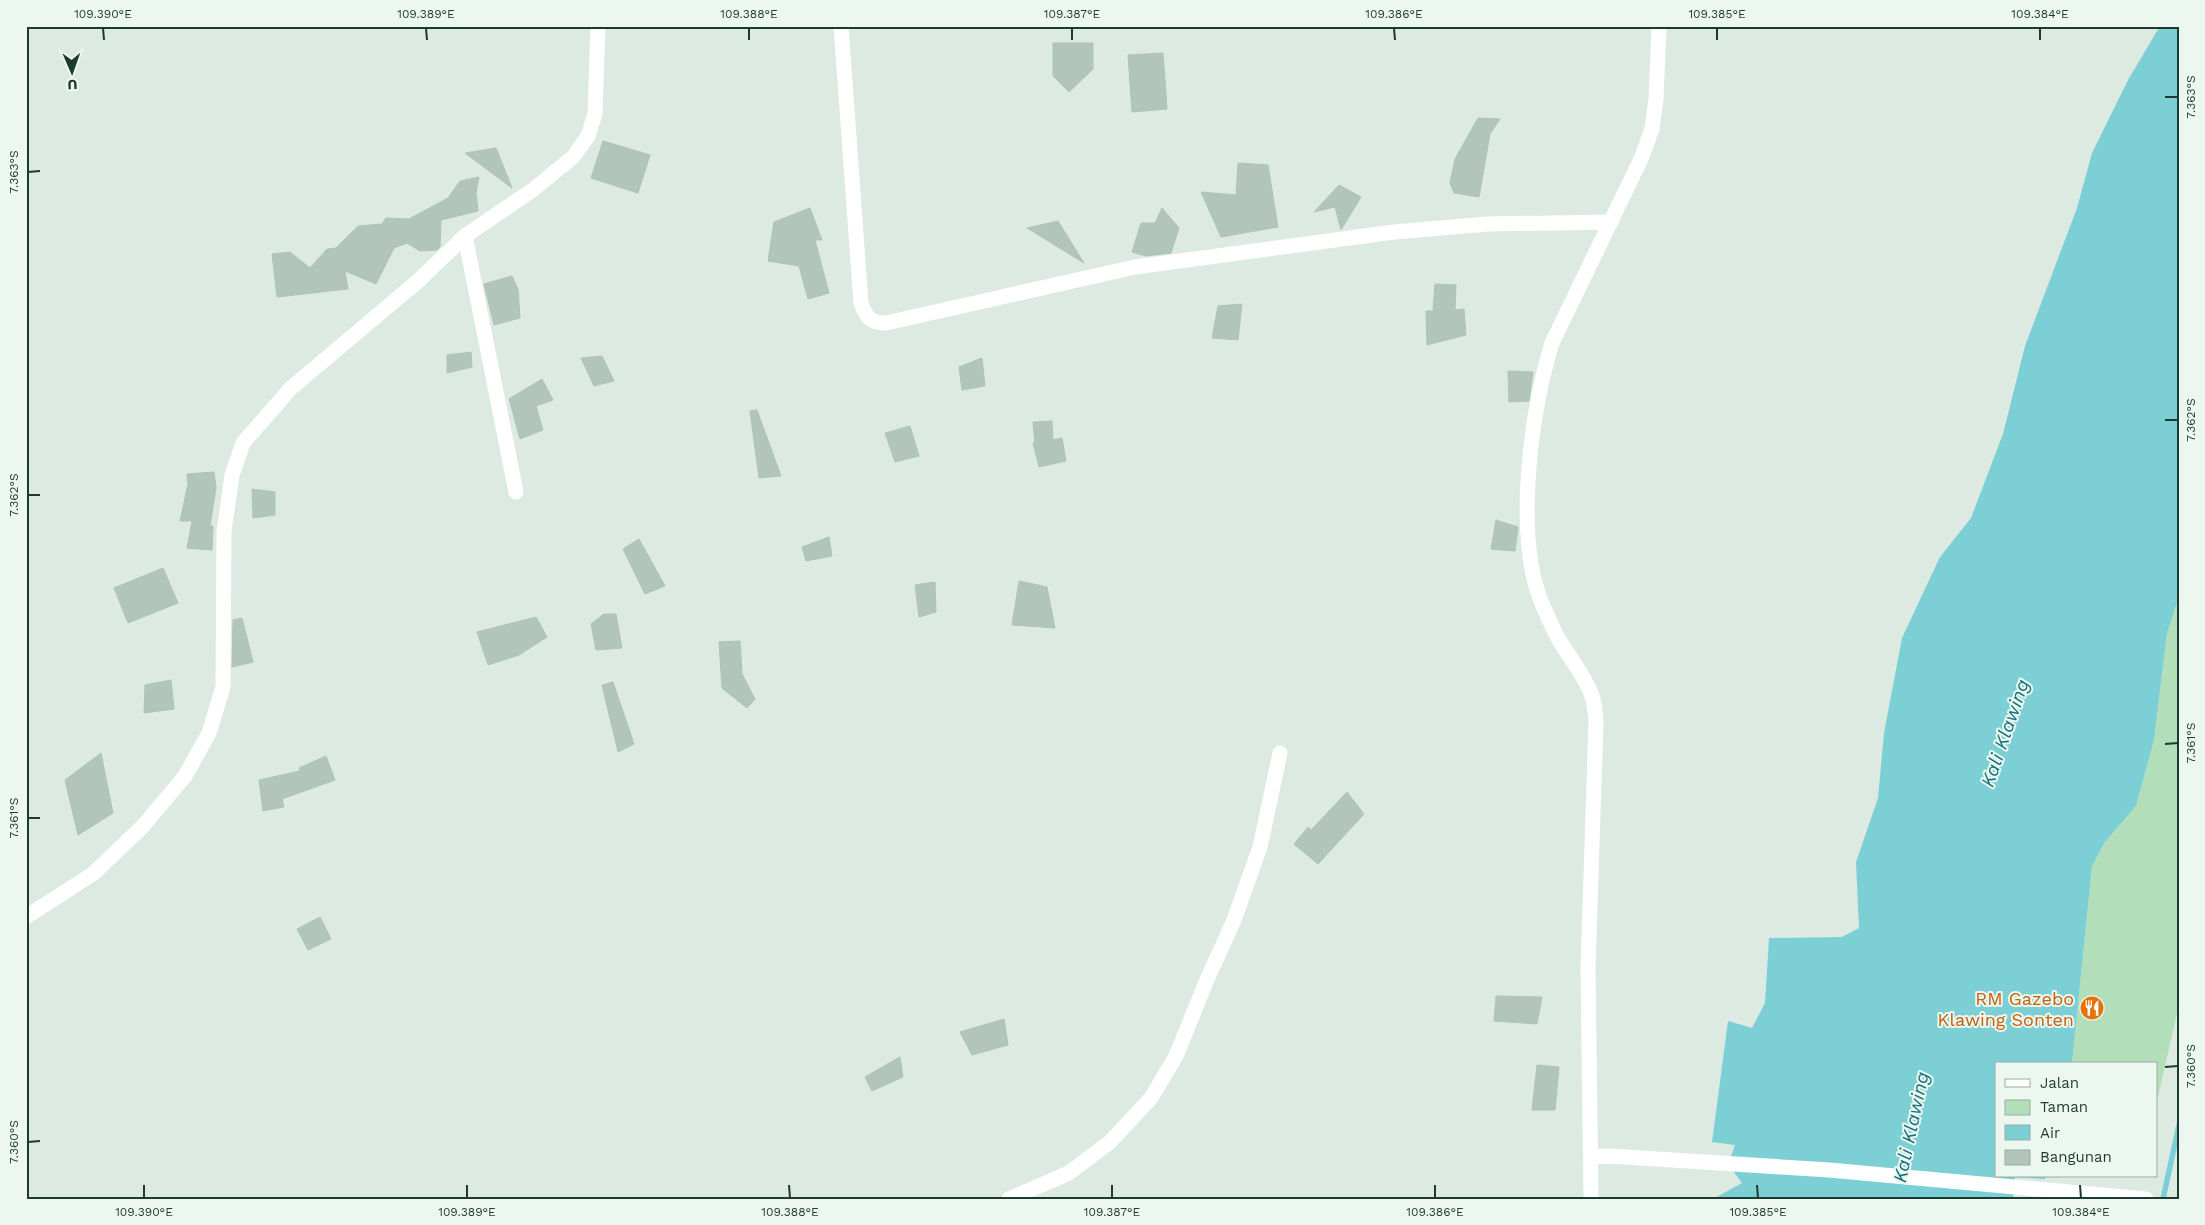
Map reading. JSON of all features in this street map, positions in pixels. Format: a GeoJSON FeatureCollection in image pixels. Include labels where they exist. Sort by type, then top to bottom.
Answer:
{"type":"FeatureCollection","features":[{"type":"Feature","properties":{"kind":"street"},"geometry":{"type":"LineString","coordinates":[[26,917],[94,874],[143,826],[185,776],[209,733],[223,687],[224,532],[232,475],[242,443],[291,388],[417,282],[465,236],[547,178],[573,157],[588,136],[595,114],[598,26]]}},
{"type":"Feature","properties":{"kind":"street"},"geometry":{"type":"LineString","coordinates":[[841,26],[861,303],[866,317],[875,323],[886,323],[1135,267],[1394,232],[1487,224],[1611,222]]}},
{"type":"Feature","properties":{"kind":"street"},"geometry":{"type":"LineString","coordinates":[[1591,1199],[1588,968],[1596,722],[1592,696],[1558,638],[1542,603],[1532,564],[1527,509],[1534,427],[1543,374],[1552,343],[1641,159],[1652,129],[1656,99],[1658,26]]}},
{"type":"Feature","properties":{"kind":"street"},"geometry":{"type":"LineString","coordinates":[[465,236],[516,492]]}},
{"type":"Feature","properties":{"kind":"street"},"geometry":{"type":"LineString","coordinates":[[1009,1199],[1069,1173],[1110,1142],[1151,1098],[1176,1056],[1234,920],[1260,847],[1280,752]]}},
{"type":"Feature","properties":{"kind":"street"},"geometry":{"type":"LineString","coordinates":[[1591,1157],[1610,1156],[1829,1170],[2144,1198]]}},
{"type":"Feature","properties":{"kind":"green space"},"geometry":{"type":"Polygon","coordinates":[[[2179,597],[2179,1005],[2158,1096],[2158,1062],[2072,1062],[2092,866],[2105,842],[2136,806],[2154,740],[2167,633],[2179,597]]]}},
{"type":"Feature","properties":{"kind":"water","name":"Kali Klawing"},"geometry":{"type":"Polygon","coordinates":[[[2160,26],[2179,26],[2179,597],[2167,633],[2154,740],[2136,806],[2105,842],[2092,866],[2072,1062],[1995,1062],[1995,1178],[2015,1178],[2013,1199],[1713,1199],[1742,1183],[1728,1164],[1735,1145],[1712,1142],[1728,1021],[1752,1028],[1765,1003],[1769,938],[1842,937],[1859,928],[1856,862],[1878,798],[1884,733],[1902,638],[1940,557],[1971,518],[2003,434],[2025,346],[2077,208],[2092,153],[2128,80],[2160,26]]]}},
{"type":"Feature","properties":{"kind":"building"},"geometry":{"type":"Polygon","coordinates":[[[1053,43],[1093,43],[1093,69],[1069,92],[1053,76],[1053,43]]]}},
{"type":"Feature","properties":{"kind":"building"},"geometry":{"type":"Polygon","coordinates":[[[1163,53],[1167,109],[1132,112],[1128,55],[1163,53]]]}},
{"type":"Feature","properties":{"kind":"building"},"geometry":{"type":"Polygon","coordinates":[[[1478,118],[1500,119],[1490,134],[1479,197],[1454,193],[1450,183],[1455,159],[1478,118]]]}},
{"type":"Feature","properties":{"kind":"building"},"geometry":{"type":"Polygon","coordinates":[[[603,141],[650,155],[638,193],[591,178],[603,141]]]}},
{"type":"Feature","properties":{"kind":"building"},"geometry":{"type":"Polygon","coordinates":[[[496,148],[512,188],[465,153],[496,148]]]}},
{"type":"Feature","properties":{"kind":"building"},"geometry":{"type":"Polygon","coordinates":[[[1238,163],[1268,165],[1278,227],[1221,237],[1201,192],[1236,195],[1238,163]]]}},
{"type":"Feature","properties":{"kind":"building"},"geometry":{"type":"Polygon","coordinates":[[[479,177],[476,193],[478,211],[441,220],[440,247],[437,250],[420,251],[407,243],[394,248],[376,284],[345,271],[348,289],[277,297],[272,254],[290,252],[310,268],[327,249],[336,248],[358,226],[382,224],[386,218],[409,219],[448,198],[460,181],[479,177]]]}},
{"type":"Feature","properties":{"kind":"building"},"geometry":{"type":"Polygon","coordinates":[[[1339,185],[1361,197],[1341,230],[1335,207],[1314,212],[1339,185]]]}},
{"type":"Feature","properties":{"kind":"building"},"geometry":{"type":"Polygon","coordinates":[[[810,208],[822,240],[815,240],[829,293],[808,299],[799,266],[768,261],[774,222],[810,208]]]}},
{"type":"Feature","properties":{"kind":"building"},"geometry":{"type":"Polygon","coordinates":[[[1162,208],[1179,228],[1171,253],[1146,256],[1132,252],[1141,223],[1155,223],[1162,208]]]}},
{"type":"Feature","properties":{"kind":"building"},"geometry":{"type":"Polygon","coordinates":[[[1058,221],[1084,263],[1027,228],[1058,221]]]}},
{"type":"Feature","properties":{"kind":"building"},"geometry":{"type":"Polygon","coordinates":[[[512,276],[518,289],[520,318],[494,325],[484,284],[512,276]]]}},
{"type":"Feature","properties":{"kind":"building"},"geometry":{"type":"Polygon","coordinates":[[[1435,284],[1456,285],[1455,310],[1464,309],[1466,335],[1427,345],[1426,311],[1433,311],[1435,284]]]}},
{"type":"Feature","properties":{"kind":"building"},"geometry":{"type":"Polygon","coordinates":[[[1242,304],[1238,340],[1212,338],[1218,306],[1242,304]]]}},
{"type":"Feature","properties":{"kind":"building"},"geometry":{"type":"Polygon","coordinates":[[[471,352],[472,367],[447,373],[447,355],[471,352]]]}},
{"type":"Feature","properties":{"kind":"building"},"geometry":{"type":"Polygon","coordinates":[[[602,356],[614,381],[594,386],[581,358],[602,356]]]}},
{"type":"Feature","properties":{"kind":"building"},"geometry":{"type":"Polygon","coordinates":[[[982,358],[985,386],[962,390],[959,367],[982,358]]]}},
{"type":"Feature","properties":{"kind":"building"},"geometry":{"type":"Polygon","coordinates":[[[1508,371],[1533,372],[1529,401],[1509,402],[1508,371]]]}},
{"type":"Feature","properties":{"kind":"building"},"geometry":{"type":"Polygon","coordinates":[[[542,379],[553,400],[536,406],[543,430],[520,439],[509,399],[542,379]]]}},
{"type":"Feature","properties":{"kind":"building"},"geometry":{"type":"Polygon","coordinates":[[[757,410],[781,476],[759,478],[750,411],[757,410]]]}},
{"type":"Feature","properties":{"kind":"building"},"geometry":{"type":"Polygon","coordinates":[[[1052,421],[1053,440],[1062,438],[1066,461],[1039,467],[1033,443],[1035,443],[1033,422],[1052,421]]]}},
{"type":"Feature","properties":{"kind":"building"},"geometry":{"type":"Polygon","coordinates":[[[910,426],[919,456],[895,462],[885,433],[910,426]]]}},
{"type":"Feature","properties":{"kind":"building"},"geometry":{"type":"Polygon","coordinates":[[[214,472],[216,488],[210,526],[213,526],[212,550],[187,548],[192,521],[180,521],[188,484],[187,474],[214,472]]]}},
{"type":"Feature","properties":{"kind":"building"},"geometry":{"type":"Polygon","coordinates":[[[252,489],[275,492],[275,515],[253,518],[252,489]]]}},
{"type":"Feature","properties":{"kind":"building"},"geometry":{"type":"Polygon","coordinates":[[[1496,520],[1518,527],[1515,551],[1491,549],[1496,520]]]}},
{"type":"Feature","properties":{"kind":"building"},"geometry":{"type":"Polygon","coordinates":[[[829,537],[832,556],[806,561],[802,547],[829,537]]]}},
{"type":"Feature","properties":{"kind":"building"},"geometry":{"type":"Polygon","coordinates":[[[639,539],[665,586],[645,594],[623,549],[639,539]]]}},
{"type":"Feature","properties":{"kind":"building"},"geometry":{"type":"Polygon","coordinates":[[[163,568],[178,603],[128,623],[114,588],[163,568]]]}},
{"type":"Feature","properties":{"kind":"building"},"geometry":{"type":"Polygon","coordinates":[[[1019,581],[1047,587],[1055,628],[1012,625],[1019,581]]]}},
{"type":"Feature","properties":{"kind":"building"},"geometry":{"type":"Polygon","coordinates":[[[935,582],[936,612],[919,617],[915,585],[935,582]]]}},
{"type":"Feature","properties":{"kind":"building"},"geometry":{"type":"Polygon","coordinates":[[[604,614],[616,614],[622,648],[596,650],[591,624],[604,614]]]}},
{"type":"Feature","properties":{"kind":"building"},"geometry":{"type":"Polygon","coordinates":[[[536,617],[547,637],[519,655],[488,665],[477,632],[536,617]]]}},
{"type":"Feature","properties":{"kind":"building"},"geometry":{"type":"Polygon","coordinates":[[[242,618],[253,662],[232,667],[233,620],[242,618]]]}},
{"type":"Feature","properties":{"kind":"building"},"geometry":{"type":"Polygon","coordinates":[[[740,641],[742,674],[755,699],[747,708],[722,688],[719,642],[740,641]]]}},
{"type":"Feature","properties":{"kind":"building"},"geometry":{"type":"Polygon","coordinates":[[[171,680],[174,709],[144,713],[145,685],[171,680]]]}},
{"type":"Feature","properties":{"kind":"building"},"geometry":{"type":"Polygon","coordinates":[[[613,682],[634,744],[618,752],[602,685],[613,682]]]}},
{"type":"Feature","properties":{"kind":"building"},"geometry":{"type":"Polygon","coordinates":[[[101,753],[113,813],[78,835],[65,780],[101,753]]]}},
{"type":"Feature","properties":{"kind":"building"},"geometry":{"type":"Polygon","coordinates":[[[326,756],[335,780],[282,799],[284,807],[263,811],[259,780],[300,771],[299,768],[326,756]]]}},
{"type":"Feature","properties":{"kind":"building"},"geometry":{"type":"Polygon","coordinates":[[[1347,792],[1364,814],[1318,864],[1294,844],[1308,827],[1311,830],[1347,792]]]}},
{"type":"Feature","properties":{"kind":"building"},"geometry":{"type":"Polygon","coordinates":[[[320,917],[331,939],[308,950],[297,929],[320,917]]]}},
{"type":"Feature","properties":{"kind":"building"},"geometry":{"type":"Polygon","coordinates":[[[1496,996],[1542,997],[1537,1024],[1494,1021],[1496,996]]]}},
{"type":"Feature","properties":{"kind":"building"},"geometry":{"type":"Polygon","coordinates":[[[1004,1019],[1008,1045],[972,1055],[960,1032],[1004,1019]]]}},
{"type":"Feature","properties":{"kind":"building"},"geometry":{"type":"Polygon","coordinates":[[[900,1057],[903,1077],[872,1091],[865,1077],[900,1057]]]}},
{"type":"Feature","properties":{"kind":"building"},"geometry":{"type":"Polygon","coordinates":[[[1537,1065],[1559,1067],[1555,1110],[1532,1110],[1537,1065]]]}},
{"type":"Feature","properties":{"kind":"waterway"},"geometry":{"type":"LineString","coordinates":[[2163,1199],[2179,1125]]}},
{"type":"Feature","properties":{"kind":"place","name":"RM Gazebo Klawing Sonten"},"geometry":{"type":"Point","coordinates":[2092,1008]}}]}
